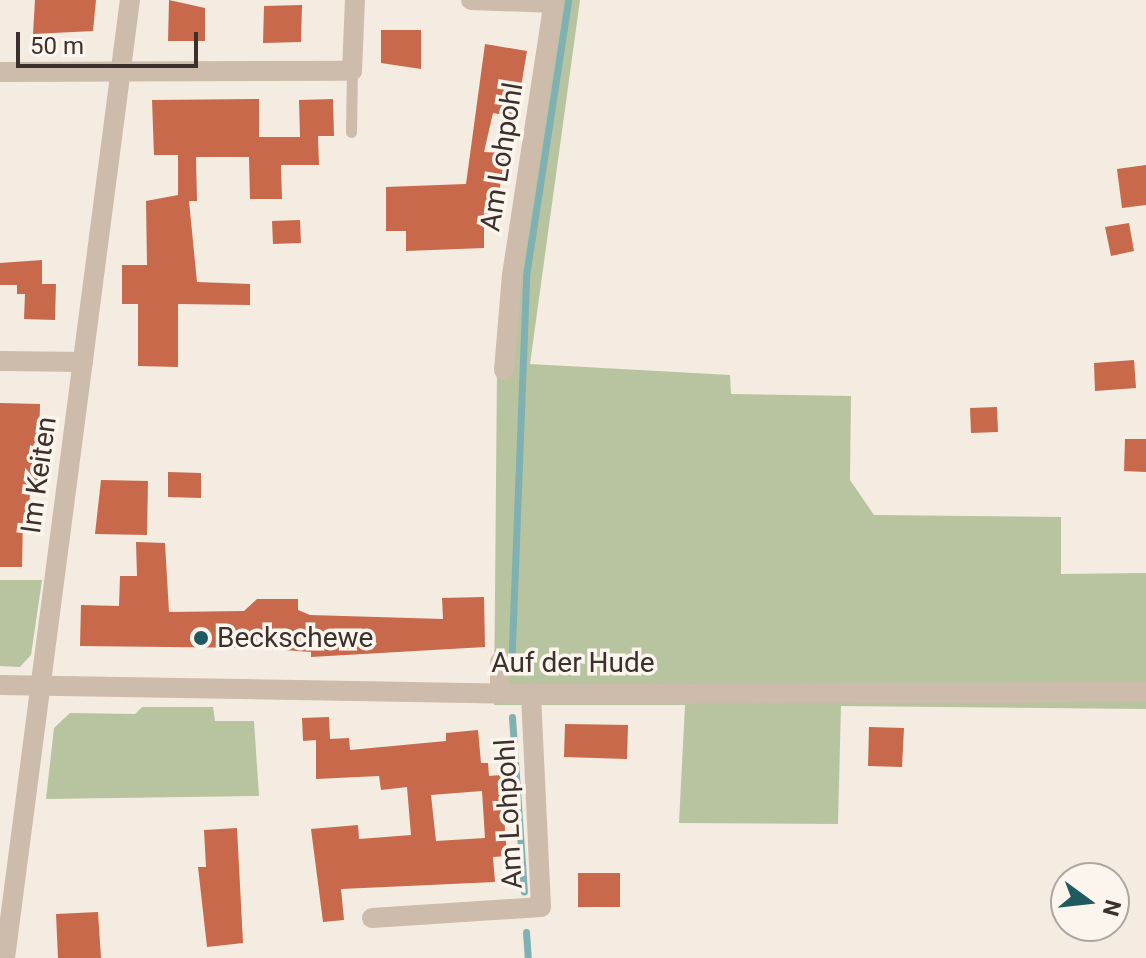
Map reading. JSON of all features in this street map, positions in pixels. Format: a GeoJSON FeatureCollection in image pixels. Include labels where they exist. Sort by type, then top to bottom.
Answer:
{"type":"FeatureCollection","features":[{"type":"Feature","properties":{"kind":"street","name":"Im Keiten"},"geometry":{"type":"LineString","coordinates":[[5,958],[38,685],[130,0]]}},
{"type":"Feature","properties":{"kind":"street"},"geometry":{"type":"LineString","coordinates":[[0,72],[352,71],[355,0]]}},
{"type":"Feature","properties":{"kind":"street"},"geometry":{"type":"LineString","coordinates":[[471,0],[554,1]]}},
{"type":"Feature","properties":{"kind":"street","name":"Am Lohpohl"},"geometry":{"type":"LineString","coordinates":[[504,370],[512,275],[554,1]]}},
{"type":"Feature","properties":{"kind":"street"},"geometry":{"type":"LineString","coordinates":[[0,361],[83,362]]}},
{"type":"Feature","properties":{"kind":"street"},"geometry":{"type":"LineString","coordinates":[[500,662],[500,692]]}},
{"type":"Feature","properties":{"kind":"street","name":"Auf der Hude"},"geometry":{"type":"LineString","coordinates":[[0,685],[531,694],[1146,692]]}},
{"type":"Feature","properties":{"kind":"street","name":"Am Lohpohl"},"geometry":{"type":"LineString","coordinates":[[372,918],[541,907],[531,694]]}},
{"type":"Feature","properties":{"kind":"lane"},"geometry":{"type":"LineString","coordinates":[[351,132],[352,71]]}},
{"type":"Feature","properties":{"kind":"green space"},"geometry":{"type":"Polygon","coordinates":[[[549,0],[580,0],[530,364],[730,375],[731,394],[851,396],[850,480],[874,515],[1061,517],[1061,574],[1146,573],[1146,709],[841,706],[838,824],[679,823],[685,705],[494,705],[497,370],[549,0]]]}},
{"type":"Feature","properties":{"kind":"green space"},"geometry":{"type":"Polygon","coordinates":[[[0,580],[42,580],[31,655],[20,667],[0,666],[0,580]]]}},
{"type":"Feature","properties":{"kind":"green space"},"geometry":{"type":"Polygon","coordinates":[[[142,707],[213,707],[215,721],[254,721],[259,796],[46,799],[54,728],[70,713],[135,714],[142,707]]]}},
{"type":"Feature","properties":{"kind":"building"},"geometry":{"type":"Polygon","coordinates":[[[35,0],[96,0],[93,31],[33,34],[35,0]]]}},
{"type":"Feature","properties":{"kind":"building"},"geometry":{"type":"Polygon","coordinates":[[[169,0],[205,8],[205,41],[168,41],[169,0]]]}},
{"type":"Feature","properties":{"kind":"building"},"geometry":{"type":"Polygon","coordinates":[[[302,5],[301,42],[263,43],[264,6],[302,5]]]}},
{"type":"Feature","properties":{"kind":"building"},"geometry":{"type":"Polygon","coordinates":[[[381,30],[421,30],[421,69],[381,63],[381,30]]]}},
{"type":"Feature","properties":{"kind":"building"},"geometry":{"type":"Polygon","coordinates":[[[485,44],[527,51],[516,117],[493,113],[484,152],[505,153],[496,214],[484,214],[484,248],[406,251],[406,231],[386,231],[386,187],[466,184],[485,44]]]}},
{"type":"Feature","properties":{"kind":"building"},"geometry":{"type":"Polygon","coordinates":[[[259,99],[259,137],[300,137],[299,100],[333,99],[334,136],[318,136],[319,165],[281,165],[282,199],[250,199],[249,157],[196,157],[197,201],[189,201],[197,282],[250,284],[250,305],[178,304],[178,367],[138,366],[138,304],[122,304],[122,265],[147,265],[146,201],[178,195],[178,155],[154,155],[152,100],[259,99]]]}},
{"type":"Feature","properties":{"kind":"building"},"geometry":{"type":"Polygon","coordinates":[[[1146,165],[1146,205],[1122,208],[1117,169],[1146,165]]]}},
{"type":"Feature","properties":{"kind":"building"},"geometry":{"type":"Polygon","coordinates":[[[300,220],[301,243],[273,244],[272,221],[300,220]]]}},
{"type":"Feature","properties":{"kind":"building"},"geometry":{"type":"Polygon","coordinates":[[[1129,223],[1134,251],[1111,256],[1105,227],[1129,223]]]}},
{"type":"Feature","properties":{"kind":"building"},"geometry":{"type":"Polygon","coordinates":[[[42,260],[42,284],[56,284],[55,320],[24,319],[25,294],[17,294],[17,285],[0,285],[0,263],[42,260]]]}},
{"type":"Feature","properties":{"kind":"building"},"geometry":{"type":"Polygon","coordinates":[[[1134,360],[1136,388],[1095,391],[1094,363],[1134,360]]]}},
{"type":"Feature","properties":{"kind":"building"},"geometry":{"type":"Polygon","coordinates":[[[0,403],[40,404],[38,490],[30,490],[29,518],[23,518],[22,567],[0,567],[0,403]]]}},
{"type":"Feature","properties":{"kind":"building"},"geometry":{"type":"Polygon","coordinates":[[[997,407],[998,432],[971,433],[970,408],[997,407]]]}},
{"type":"Feature","properties":{"kind":"building"},"geometry":{"type":"Polygon","coordinates":[[[1125,439],[1146,439],[1146,472],[1124,471],[1125,439]]]}},
{"type":"Feature","properties":{"kind":"building"},"geometry":{"type":"Polygon","coordinates":[[[168,472],[201,473],[201,498],[168,497],[168,472]]]}},
{"type":"Feature","properties":{"kind":"building"},"geometry":{"type":"Polygon","coordinates":[[[101,480],[148,481],[147,535],[95,534],[101,480]]]}},
{"type":"Feature","properties":{"kind":"building"},"geometry":{"type":"Polygon","coordinates":[[[136,542],[165,543],[169,612],[244,611],[257,599],[298,599],[298,610],[310,615],[443,619],[442,598],[484,597],[485,647],[311,657],[311,652],[257,648],[80,646],[81,605],[119,606],[120,576],[137,576],[136,542]]]}},
{"type":"Feature","properties":{"kind":"building"},"geometry":{"type":"Polygon","coordinates":[[[329,717],[330,739],[349,738],[350,750],[446,741],[446,733],[478,730],[481,763],[488,763],[489,776],[501,775],[507,856],[493,857],[495,882],[341,889],[344,920],[323,922],[311,829],[358,825],[359,839],[411,835],[407,787],[381,790],[379,776],[316,779],[316,740],[303,741],[302,718],[329,717]],[[482,791],[431,795],[436,841],[485,838],[482,791]]]}},
{"type":"Feature","properties":{"kind":"building"},"geometry":{"type":"Polygon","coordinates":[[[565,724],[628,725],[627,759],[564,757],[565,724]]]}},
{"type":"Feature","properties":{"kind":"building"},"geometry":{"type":"Polygon","coordinates":[[[869,727],[904,728],[902,767],[868,766],[869,727]]]}},
{"type":"Feature","properties":{"kind":"building"},"geometry":{"type":"Polygon","coordinates":[[[237,828],[243,943],[207,947],[198,867],[206,867],[204,830],[237,828]]]}},
{"type":"Feature","properties":{"kind":"building"},"geometry":{"type":"Polygon","coordinates":[[[578,873],[620,873],[620,907],[578,907],[578,873]]]}},
{"type":"Feature","properties":{"kind":"building"},"geometry":{"type":"Polygon","coordinates":[[[98,912],[101,958],[58,958],[56,914],[98,912]]]}},
{"type":"Feature","properties":{"kind":"waterway"},"geometry":{"type":"LineString","coordinates":[[511,672],[526,276],[568,0]]}},
{"type":"Feature","properties":{"kind":"waterway"},"geometry":{"type":"LineString","coordinates":[[512,717],[524,892]]}},
{"type":"Feature","properties":{"kind":"waterway"},"geometry":{"type":"LineString","coordinates":[[526,932],[528,958]]}},
{"type":"Feature","properties":{"kind":"place","name":"Beckschewe"},"geometry":{"type":"Point","coordinates":[201,638]}}]}
